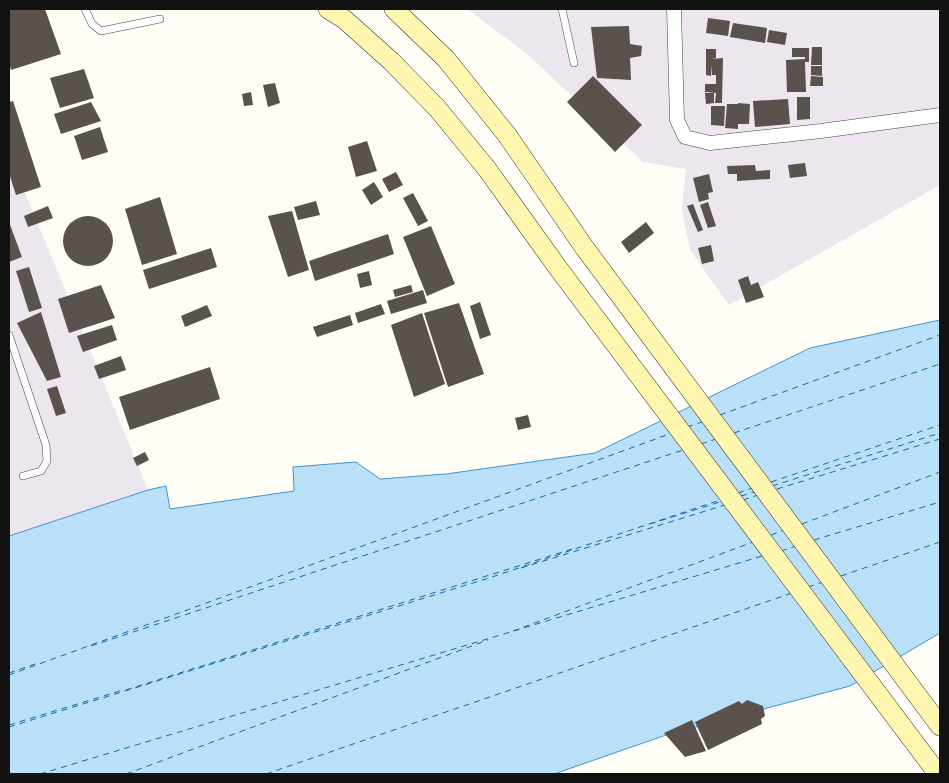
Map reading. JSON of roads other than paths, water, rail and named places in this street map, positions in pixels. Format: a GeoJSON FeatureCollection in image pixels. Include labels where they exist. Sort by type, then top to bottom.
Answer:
{"type":"FeatureCollection","features":[{"type":"Feature","properties":{"kind":"main road"},"geometry":{"type":"LineString","coordinates":[[328,9],[344,19],[391,61],[437,108],[487,169],[558,268],[938,774]]}},
{"type":"Feature","properties":{"kind":"main road"},"geometry":{"type":"LineString","coordinates":[[394,9],[446,59],[507,135],[584,247],[940,726]]}},
{"type":"Feature","properties":{"kind":"street"},"geometry":{"type":"LineString","coordinates":[[674,9],[677,120],[686,137],[710,143],[822,131],[940,115]]}},
{"type":"Feature","properties":{"kind":"lane"},"geometry":{"type":"LineString","coordinates":[[85,9],[92,24],[101,31],[160,19]]}},
{"type":"Feature","properties":{"kind":"lane"},"geometry":{"type":"LineString","coordinates":[[562,9],[574,62]]}},
{"type":"Feature","properties":{"kind":"lane"},"geometry":{"type":"LineString","coordinates":[[9,335],[46,445],[47,461],[41,471],[23,476]]}},
{"type":"Feature","properties":{"kind":"water"},"geometry":{"type":"Polygon","coordinates":[[[940,320],[940,633],[850,686],[666,735],[554,774],[9,774],[9,536],[148,490],[166,486],[170,509],[294,491],[293,467],[356,462],[380,479],[446,474],[595,453],[810,348],[940,320]]]}}]}
